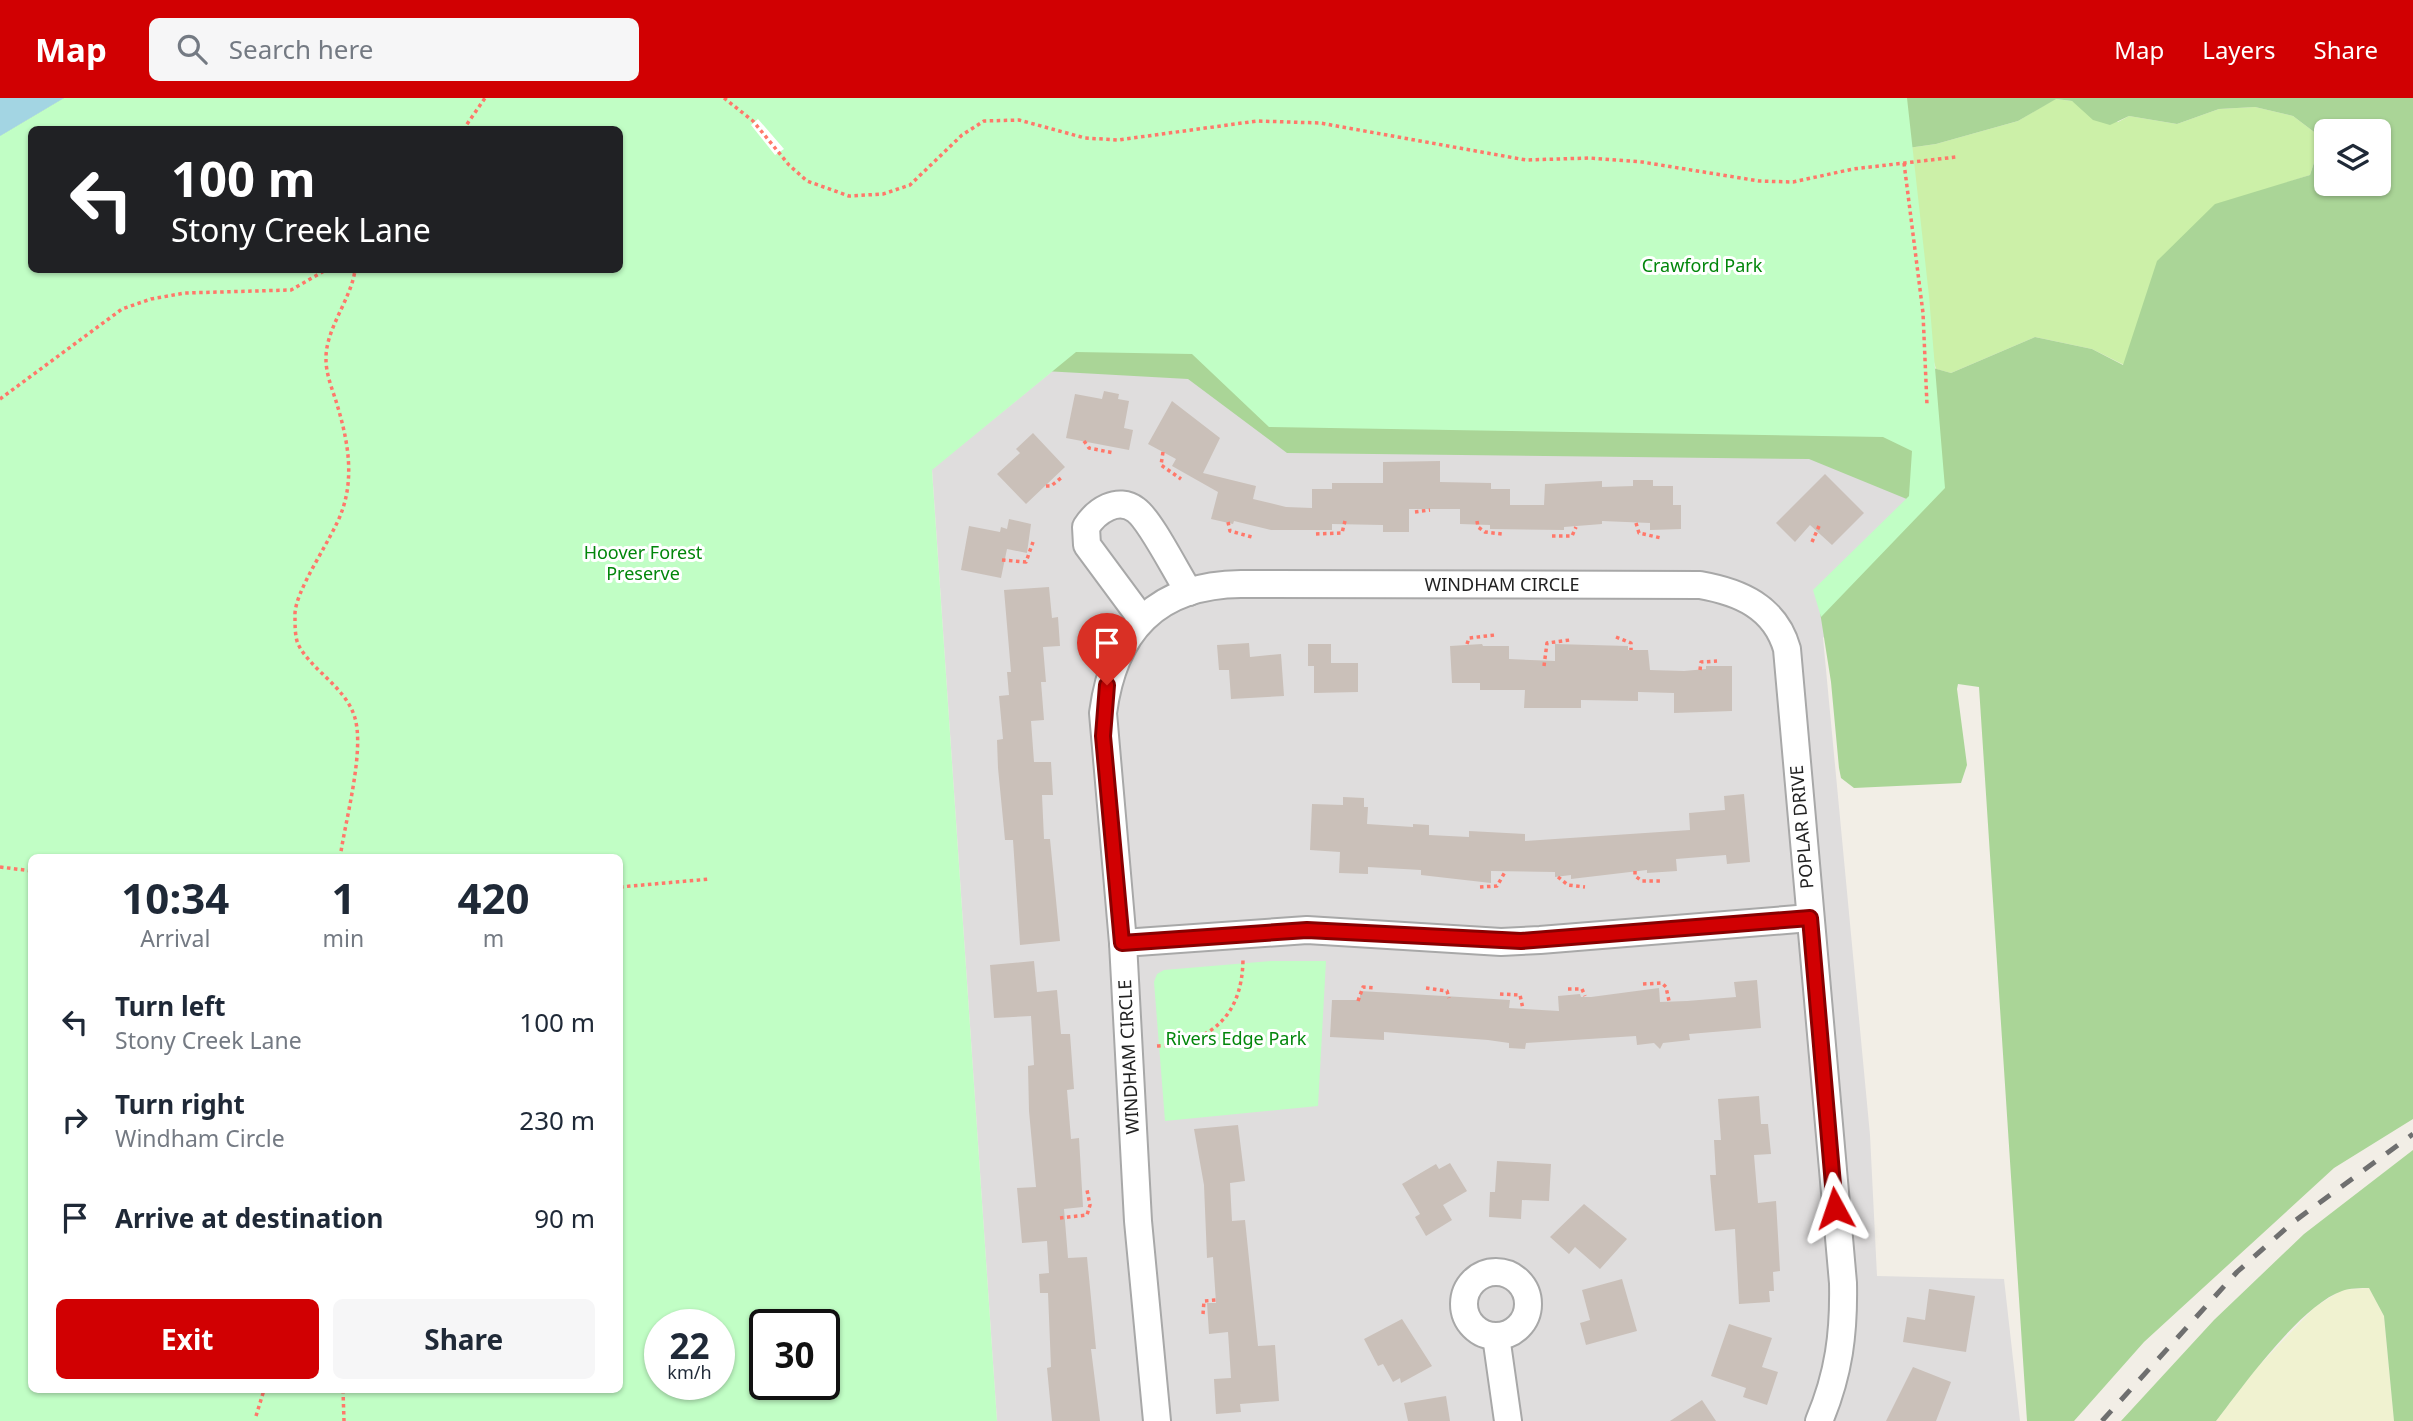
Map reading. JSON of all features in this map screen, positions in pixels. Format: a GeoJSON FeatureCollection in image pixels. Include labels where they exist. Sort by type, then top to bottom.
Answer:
{"type":"FeatureCollection","features":[{"type":"Feature","properties":{"kind":"street"},"geometry":{"type":"LineString","coordinates":[[1142,618],[1087,545],[1086,527],[1100,511],[1121,505],[1139,512],[1189,592]]}},
{"type":"Feature","properties":{"kind":"street","name":"WINDHAM CIRCLE"},"geometry":{"type":"LineString","coordinates":[[1157,1421],[1138,1221],[1122,943],[1103,713],[1107,685],[1115,662],[1142,618],[1156,607],[1189,592],[1206,587],[1241,584],[1700,585],[1744,597],[1764,609],[1776,622],[1787,649]]}},
{"type":"Feature","properties":{"kind":"street","name":"POPLAR DRIVE"},"geometry":{"type":"LineString","coordinates":[[1787,649],[1844,1317],[1841,1354],[1833,1387],[1819,1421]]}},
{"type":"Feature","properties":{"kind":"street"},"geometry":{"type":"LineString","coordinates":[[1122,943],[1307,930],[1477,940],[1540,940],[1810,918]]}},
{"type":"Feature","properties":{"kind":"street"},"geometry":{"type":"LineString","coordinates":[[1496,1336],[1508,1421]]}},
{"type":"Feature","properties":{"kind":"path"},"geometry":{"type":"LineString","coordinates":[[466,126],[485,98]]}},
{"type":"Feature","properties":{"kind":"path"},"geometry":{"type":"LineString","coordinates":[[724,98],[753,121],[807,181],[849,196],[883,194],[911,185],[962,135],[984,121],[1019,120],[1085,138],[1118,140],[1257,121],[1320,123],[1526,159],[1590,158],[1642,162],[1759,181],[1793,182],[1903,163],[1956,157]]}},
{"type":"Feature","properties":{"kind":"path"},"geometry":{"type":"LineString","coordinates":[[1903,163],[1923,313],[1927,405]]}},
{"type":"Feature","properties":{"kind":"path"},"geometry":{"type":"LineString","coordinates":[[0,399],[122,309],[150,299],[185,293],[291,290],[321,273]]}},
{"type":"Feature","properties":{"kind":"path"},"geometry":{"type":"LineString","coordinates":[[341,854],[357,757],[354,715],[333,684],[298,643],[294,614],[303,587],[325,551],[343,509],[349,465],[347,444],[325,360],[332,333],[351,291],[354,273]]}},
{"type":"Feature","properties":{"kind":"path"},"geometry":{"type":"LineString","coordinates":[[1084,441],[1089,448],[1114,453]]}},
{"type":"Feature","properties":{"kind":"path"},"geometry":{"type":"LineString","coordinates":[[1163,452],[1161,465],[1181,479]]}},
{"type":"Feature","properties":{"kind":"path"},"geometry":{"type":"LineString","coordinates":[[1046,486],[1051,486],[1061,478]]}},
{"type":"Feature","properties":{"kind":"path"},"geometry":{"type":"LineString","coordinates":[[1415,512],[1430,509]]}},
{"type":"Feature","properties":{"kind":"path"},"geometry":{"type":"LineString","coordinates":[[1316,534],[1342,533],[1345,521]]}},
{"type":"Feature","properties":{"kind":"path"},"geometry":{"type":"LineString","coordinates":[[1228,522],[1230,531],[1252,537]]}},
{"type":"Feature","properties":{"kind":"path"},"geometry":{"type":"LineString","coordinates":[[1477,522],[1478,527],[1485,533],[1502,534]]}},
{"type":"Feature","properties":{"kind":"path"},"geometry":{"type":"LineString","coordinates":[[1636,523],[1639,533],[1661,538]]}},
{"type":"Feature","properties":{"kind":"path"},"geometry":{"type":"LineString","coordinates":[[1812,542],[1819,526]]}},
{"type":"Feature","properties":{"kind":"path"},"geometry":{"type":"LineString","coordinates":[[1552,536],[1572,536],[1576,527]]}},
{"type":"Feature","properties":{"kind":"path"},"geometry":{"type":"LineString","coordinates":[[1002,560],[1026,562],[1033,542]]}},
{"type":"Feature","properties":{"kind":"path"},"geometry":{"type":"LineString","coordinates":[[1467,644],[1469,638],[1495,635]]}},
{"type":"Feature","properties":{"kind":"path"},"geometry":{"type":"LineString","coordinates":[[1616,637],[1626,639],[1631,650]]}},
{"type":"Feature","properties":{"kind":"path"},"geometry":{"type":"LineString","coordinates":[[1544,666],[1546,643],[1570,640]]}},
{"type":"Feature","properties":{"kind":"path"},"geometry":{"type":"LineString","coordinates":[[1700,670],[1701,662],[1717,661]]}},
{"type":"Feature","properties":{"kind":"path"},"geometry":{"type":"LineString","coordinates":[[0,867],[28,870]]}},
{"type":"Feature","properties":{"kind":"path"},"geometry":{"type":"LineString","coordinates":[[1480,887],[1497,886],[1505,872]]}},
{"type":"Feature","properties":{"kind":"path"},"geometry":{"type":"LineString","coordinates":[[1635,872],[1635,876],[1642,881],[1662,881]]}},
{"type":"Feature","properties":{"kind":"path"},"geometry":{"type":"LineString","coordinates":[[1558,877],[1568,885],[1585,887]]}},
{"type":"Feature","properties":{"kind":"path"},"geometry":{"type":"LineString","coordinates":[[623,887],[710,879]]}},
{"type":"Feature","properties":{"kind":"path"},"geometry":{"type":"LineString","coordinates":[[1157,1046],[1181,1045],[1219,1025],[1233,1008],[1240,989],[1243,960]]}},
{"type":"Feature","properties":{"kind":"path"},"geometry":{"type":"LineString","coordinates":[[1643,984],[1661,983],[1666,987],[1669,1001]]}},
{"type":"Feature","properties":{"kind":"path"},"geometry":{"type":"LineString","coordinates":[[1358,1001],[1363,987],[1376,988]]}},
{"type":"Feature","properties":{"kind":"path"},"geometry":{"type":"LineString","coordinates":[[1426,988],[1447,991],[1449,998]]}},
{"type":"Feature","properties":{"kind":"path"},"geometry":{"type":"LineString","coordinates":[[1568,989],[1582,989],[1585,996]]}},
{"type":"Feature","properties":{"kind":"path"},"geometry":{"type":"LineString","coordinates":[[1500,994],[1520,995],[1522,1009]]}},
{"type":"Feature","properties":{"kind":"path"},"geometry":{"type":"LineString","coordinates":[[1060,1218],[1087,1215],[1090,1205],[1087,1190]]}},
{"type":"Feature","properties":{"kind":"path"},"geometry":{"type":"LineString","coordinates":[[1203,1314],[1204,1301],[1216,1300]]}},
{"type":"Feature","properties":{"kind":"path"},"geometry":{"type":"LineString","coordinates":[[256,1416],[263,1393]]}},
{"type":"Feature","properties":{"kind":"path"},"geometry":{"type":"LineString","coordinates":[[343,1393],[344,1421]]}},
{"type":"Feature","properties":{"kind":"shaded area"},"geometry":{"type":"Polygon","coordinates":[[[1076,352],[1883,437],[1942,500],[1823,638],[1870,1135],[1877,1276],[2004,1279],[2020,1421],[997,1421],[932,469],[1076,352]]]}},
{"type":"Feature","properties":{"kind":"green space"},"geometry":{"type":"Polygon","coordinates":[[[64,98],[964,98],[1951,373],[2035,337],[2092,349],[2123,365],[2157,261],[2215,204],[2310,175],[2314,163],[2314,196],[2391,196],[2391,119],[2314,119],[2314,132],[2293,116],[2255,107],[2219,109],[2177,124],[2129,116],[2110,125],[2093,120],[2072,101],[2056,99],[2018,121],[1936,144],[1908,148],[987,98],[2413,98],[2413,1119],[2334,1168],[2144,1342],[2074,1421],[2027,1421],[1979,687],[1958,684],[1957,689],[1967,765],[1961,783],[1854,788],[1841,778],[1831,682],[1820,612],[1914,502],[1809,459],[1287,453],[1188,379],[1026,370],[891,495],[969,1421],[733,1400],[735,1400],[735,1309],[644,1309],[644,1392],[623,1390],[623,854],[32,854],[0,136],[64,98]]]}},
{"type":"Feature","properties":{"kind":"green space","name":"Hoover Forest Preserve"},"geometry":{"type":"Polygon","coordinates":[[[64,98],[1907,98],[1929,296],[1945,488],[1821,617],[1813,590],[1909,496],[1912,451],[1883,437],[1269,427],[1192,354],[1076,352],[932,470],[997,1421],[0,1421],[0,136],[64,98]]]}},
{"type":"Feature","properties":{"kind":"green space","name":"Crawford Park"},"geometry":{"type":"Polygon","coordinates":[[[964,98],[1908,148],[1936,144],[2018,121],[2055,99],[2072,101],[2118,122],[2129,116],[2177,124],[2219,109],[2255,107],[2293,116],[2314,132],[2314,163],[2310,175],[2264,190],[2158,261],[2124,365],[2092,349],[2035,337],[1951,373],[1936,369],[1932,355],[964,98]]]}},
{"type":"Feature","properties":{"kind":"green space","name":"Rivers Edge Park"},"geometry":{"type":"Polygon","coordinates":[[[1271,961],[1326,961],[1318,1106],[1165,1121],[1154,982],[1157,974],[1164,970],[1271,961]]]}},
{"type":"Feature","properties":{"kind":"green space"},"geometry":{"type":"Polygon","coordinates":[[[2413,1150],[2413,1421],[2394,1421],[2384,1316],[2369,1288],[2342,1291],[2309,1312],[2274,1348],[2216,1421],[2121,1421],[2214,1320],[2304,1234],[2413,1150]]]}},
{"type":"Feature","properties":{"kind":"green space"},"geometry":{"type":"Polygon","coordinates":[[[2369,1288],[2384,1316],[2394,1421],[2216,1421],[2256,1369],[2315,1307],[2342,1290],[2369,1288]]]}},
{"type":"Feature","properties":{"kind":"water"},"geometry":{"type":"Polygon","coordinates":[[[0,98],[64,98],[0,136],[0,98]]]}},
{"type":"Feature","properties":{"kind":"pier"},"geometry":{"type":"Polygon","coordinates":[[[758,119],[784,149],[775,155],[751,125],[758,119]]]}},
{"type":"Feature","properties":{"kind":"building"},"geometry":{"type":"Polygon","coordinates":[[[1104,391],[1119,394],[1118,399],[1129,401],[1124,428],[1133,430],[1129,450],[1066,438],[1075,394],[1102,399],[1104,391]]]}},
{"type":"Feature","properties":{"kind":"building"},"geometry":{"type":"Polygon","coordinates":[[[1172,401],[1220,438],[1203,473],[1256,486],[1253,499],[1286,507],[1312,508],[1312,489],[1332,489],[1332,483],[1383,483],[1383,462],[1440,461],[1440,482],[1491,483],[1491,489],[1510,489],[1510,505],[1544,505],[1545,484],[1602,481],[1602,487],[1633,486],[1633,480],[1653,480],[1653,486],[1673,486],[1673,505],[1681,505],[1681,529],[1650,530],[1650,523],[1602,521],[1602,524],[1564,527],[1564,530],[1490,529],[1490,525],[1460,524],[1460,509],[1409,509],[1409,532],[1383,532],[1383,525],[1332,524],[1332,530],[1271,530],[1234,521],[1233,524],[1211,519],[1218,492],[1172,466],[1176,459],[1148,444],[1172,401]]]}},
{"type":"Feature","properties":{"kind":"building"},"geometry":{"type":"Polygon","coordinates":[[[1033,433],[1065,467],[1026,504],[997,474],[1020,453],[1016,449],[1033,433]]]}},
{"type":"Feature","properties":{"kind":"building"},"geometry":{"type":"Polygon","coordinates":[[[1825,474],[1864,513],[1832,545],[1810,525],[1795,542],[1776,523],[1825,474]]]}},
{"type":"Feature","properties":{"kind":"building"},"geometry":{"type":"Polygon","coordinates":[[[1009,519],[1031,524],[1027,553],[1007,549],[1001,578],[961,570],[969,526],[1000,532],[1001,527],[1007,529],[1009,519]]]}},
{"type":"Feature","properties":{"kind":"building"},"geometry":{"type":"Polygon","coordinates":[[[1049,587],[1052,618],[1058,617],[1060,646],[1043,647],[1046,682],[1041,682],[1044,720],[1031,721],[1034,762],[1051,762],[1053,795],[1042,795],[1044,839],[1050,839],[1060,941],[1020,945],[1013,840],[1005,840],[998,768],[997,740],[1003,739],[999,696],[1009,695],[1007,672],[1011,672],[1004,590],[1049,587]]]}},
{"type":"Feature","properties":{"kind":"building"},"geometry":{"type":"Polygon","coordinates":[[[1249,643],[1250,657],[1281,654],[1284,696],[1231,699],[1229,670],[1219,670],[1217,645],[1249,643]]]}},
{"type":"Feature","properties":{"kind":"building"},"geometry":{"type":"Polygon","coordinates":[[[1308,644],[1331,644],[1331,663],[1358,663],[1358,692],[1314,693],[1314,666],[1308,666],[1308,644]]]}},
{"type":"Feature","properties":{"kind":"building"},"geometry":{"type":"Polygon","coordinates":[[[1555,644],[1628,646],[1628,650],[1648,650],[1650,670],[1684,671],[1706,669],[1706,666],[1732,666],[1732,711],[1674,713],[1674,693],[1638,692],[1638,701],[1581,700],[1581,708],[1524,708],[1525,690],[1480,690],[1480,683],[1452,683],[1450,646],[1509,646],[1509,659],[1555,661],[1555,644]]]}},
{"type":"Feature","properties":{"kind":"building"},"geometry":{"type":"Polygon","coordinates":[[[1744,794],[1750,862],[1727,864],[1726,855],[1676,859],[1677,871],[1647,873],[1647,870],[1571,879],[1571,875],[1555,877],[1555,872],[1491,871],[1491,883],[1421,875],[1421,870],[1368,867],[1368,874],[1339,873],[1340,852],[1310,850],[1312,804],[1343,805],[1343,797],[1364,798],[1364,807],[1368,807],[1367,824],[1413,827],[1413,824],[1429,825],[1429,835],[1469,837],[1469,831],[1525,834],[1525,841],[1690,830],[1689,813],[1725,810],[1724,796],[1744,794]]]}},
{"type":"Feature","properties":{"kind":"building"},"geometry":{"type":"Polygon","coordinates":[[[1034,961],[1037,992],[1057,990],[1061,1034],[1070,1034],[1074,1089],[1067,1090],[1071,1139],[1079,1138],[1083,1207],[1064,1209],[1068,1258],[1087,1257],[1096,1349],[1091,1349],[1100,1421],[1052,1421],[1047,1368],[1051,1367],[1048,1293],[1040,1293],[1039,1274],[1049,1273],[1047,1241],[1022,1243],[1017,1188],[1036,1187],[1029,1111],[1028,1066],[1034,1065],[1031,1016],[994,1018],[990,965],[1034,961]]]}},
{"type":"Feature","properties":{"kind":"building"},"geometry":{"type":"Polygon","coordinates":[[[1757,980],[1761,1028],[1689,1034],[1690,1040],[1663,1043],[1660,1049],[1654,1043],[1637,1045],[1636,1036],[1526,1043],[1525,1049],[1509,1048],[1509,1043],[1488,1040],[1384,1032],[1384,1040],[1330,1037],[1332,1000],[1360,1000],[1360,991],[1510,1000],[1509,1008],[1559,1011],[1558,996],[1580,994],[1581,997],[1591,997],[1659,988],[1660,1002],[1687,1001],[1736,997],[1734,982],[1757,980]]]}},
{"type":"Feature","properties":{"kind":"building"},"geometry":{"type":"Polygon","coordinates":[[[1759,1096],[1761,1124],[1768,1124],[1771,1154],[1754,1155],[1758,1203],[1776,1201],[1780,1271],[1773,1272],[1774,1291],[1769,1291],[1770,1302],[1739,1304],[1735,1229],[1715,1231],[1710,1175],[1716,1175],[1714,1140],[1721,1140],[1718,1099],[1759,1096]]]}},
{"type":"Feature","properties":{"kind":"building"},"geometry":{"type":"Polygon","coordinates":[[[1238,1125],[1245,1181],[1230,1183],[1232,1221],[1245,1220],[1258,1346],[1275,1345],[1279,1401],[1240,1404],[1241,1412],[1216,1414],[1214,1379],[1231,1378],[1228,1332],[1209,1334],[1207,1303],[1216,1303],[1213,1257],[1207,1258],[1204,1185],[1194,1129],[1238,1125]]]}},
{"type":"Feature","properties":{"kind":"building"},"geometry":{"type":"Polygon","coordinates":[[[1497,1161],[1551,1164],[1549,1201],[1522,1200],[1521,1219],[1489,1217],[1490,1192],[1495,1192],[1497,1161]]]}},
{"type":"Feature","properties":{"kind":"building"},"geometry":{"type":"Polygon","coordinates":[[[1450,1163],[1467,1191],[1443,1205],[1452,1220],[1426,1236],[1415,1217],[1420,1214],[1402,1184],[1436,1164],[1439,1169],[1450,1163]]]}},
{"type":"Feature","properties":{"kind":"building"},"geometry":{"type":"Polygon","coordinates":[[[1584,1204],[1627,1239],[1600,1269],[1575,1247],[1569,1254],[1550,1237],[1584,1204]]]}},
{"type":"Feature","properties":{"kind":"building"},"geometry":{"type":"Polygon","coordinates":[[[1622,1279],[1637,1331],[1586,1345],[1580,1323],[1590,1320],[1582,1290],[1622,1279]]]}},
{"type":"Feature","properties":{"kind":"building"},"geometry":{"type":"Polygon","coordinates":[[[1929,1289],[1975,1296],[1966,1352],[1903,1342],[1907,1317],[1925,1320],[1929,1289]]]}},
{"type":"Feature","properties":{"kind":"building"},"geometry":{"type":"Polygon","coordinates":[[[1402,1319],[1432,1366],[1401,1383],[1400,1378],[1393,1382],[1383,1364],[1378,1366],[1364,1339],[1402,1319]]]}},
{"type":"Feature","properties":{"kind":"building"},"geometry":{"type":"Polygon","coordinates":[[[1729,1324],[1772,1338],[1762,1367],[1778,1372],[1767,1405],[1743,1397],[1746,1388],[1711,1376],[1729,1324]]]}},
{"type":"Feature","properties":{"kind":"building"},"geometry":{"type":"Polygon","coordinates":[[[1913,1367],[1951,1382],[1936,1421],[1886,1421],[1913,1367]]]}},
{"type":"Feature","properties":{"kind":"building"},"geometry":{"type":"Polygon","coordinates":[[[1446,1396],[1450,1421],[1408,1421],[1404,1403],[1446,1396]]]}},
{"type":"Feature","properties":{"kind":"building"},"geometry":{"type":"Polygon","coordinates":[[[1702,1400],[1716,1421],[1670,1421],[1702,1400]]]}},
{"type":"Feature","properties":{"kind":"railway"},"geometry":{"type":"LineString","coordinates":[[2102,1421],[2237,1272],[2292,1223],[2413,1134]]}},
{"type":"Feature","properties":{"kind":"route"},"geometry":{"type":"LineString","coordinates":[[1107,685],[1103,736],[1122,943],[1307,930],[1501,942],[1810,918],[1835,1208]]}}]}
